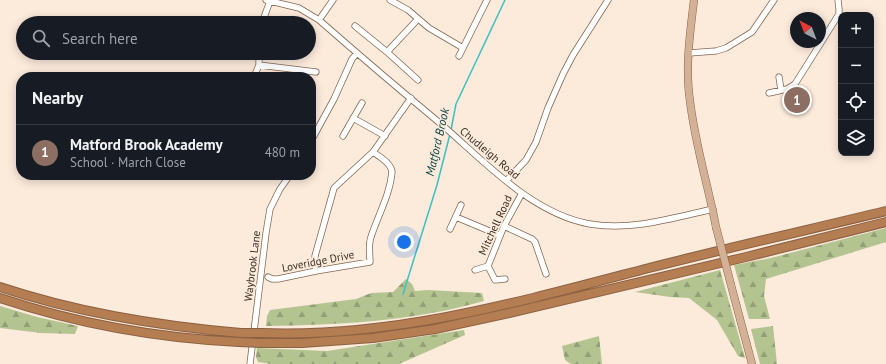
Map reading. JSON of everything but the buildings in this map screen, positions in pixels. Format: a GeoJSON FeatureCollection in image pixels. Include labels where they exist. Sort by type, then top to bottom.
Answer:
{"type":"FeatureCollection","features":[{"type":"Feature","properties":{"kind":"highway"},"geometry":{"type":"LineString","coordinates":[[0,286],[35,298],[83,311],[200,330],[241,333],[332,332],[407,324],[447,317],[563,291],[668,263],[886,211]]}},
{"type":"Feature","properties":{"kind":"highway"},"geometry":{"type":"LineString","coordinates":[[0,298],[46,312],[122,330],[165,336],[261,343],[302,343],[373,338],[435,329],[509,314],[886,222]]}},
{"type":"Feature","properties":{"kind":"main road"},"geometry":{"type":"LineString","coordinates":[[694,0],[688,53],[690,107],[716,227],[752,364]]}},
{"type":"Feature","properties":{"kind":"street"},"geometry":{"type":"LineString","coordinates":[[264,16],[268,0]]}},
{"type":"Feature","properties":{"kind":"street","name":"Chudleigh Road"},"geometry":{"type":"LineString","coordinates":[[268,0],[299,8],[312,16]]}},
{"type":"Feature","properties":{"kind":"street"},"geometry":{"type":"LineString","coordinates":[[319,20],[333,0]]}},
{"type":"Feature","properties":{"kind":"street"},"geometry":{"type":"LineString","coordinates":[[390,0],[404,7],[429,28],[463,48]]}},
{"type":"Feature","properties":{"kind":"street"},"geometry":{"type":"LineString","coordinates":[[459,56],[487,0]]}},
{"type":"Feature","properties":{"kind":"street"},"geometry":{"type":"LineString","coordinates":[[506,181],[526,160],[536,142],[550,102],[563,74],[573,55],[608,0]]}},
{"type":"Feature","properties":{"kind":"street"},"geometry":{"type":"LineString","coordinates":[[690,0],[693,13]]}},
{"type":"Feature","properties":{"kind":"street"},"geometry":{"type":"LineString","coordinates":[[688,53],[716,51],[726,48],[752,32],[774,0]]}},
{"type":"Feature","properties":{"kind":"street"},"geometry":{"type":"LineString","coordinates":[[769,93],[787,89],[795,84],[838,14],[838,0]]}},
{"type":"Feature","properties":{"kind":"street","name":"Chudleigh Road"},"geometry":{"type":"LineString","coordinates":[[316,18],[506,181],[542,206],[563,216],[600,226],[643,224],[713,209]]}},
{"type":"Feature","properties":{"kind":"street"},"geometry":{"type":"LineString","coordinates":[[387,52],[418,19]]}},
{"type":"Feature","properties":{"kind":"street"},"geometry":{"type":"LineString","coordinates":[[355,26],[418,80]]}},
{"type":"Feature","properties":{"kind":"street"},"geometry":{"type":"LineString","coordinates":[[316,132],[334,99],[352,59],[357,53]]}},
{"type":"Feature","properties":{"kind":"street"},"geometry":{"type":"LineString","coordinates":[[256,72],[259,60]]}},
{"type":"Feature","properties":{"kind":"street"},"geometry":{"type":"LineString","coordinates":[[259,65],[316,72]]}},
{"type":"Feature","properties":{"kind":"street"},"geometry":{"type":"LineString","coordinates":[[779,77],[781,90]]}},
{"type":"Feature","properties":{"kind":"street"},"geometry":{"type":"LineString","coordinates":[[316,271],[315,256],[334,188],[373,152],[410,98]]}},
{"type":"Feature","properties":{"kind":"street"},"geometry":{"type":"LineString","coordinates":[[343,136],[362,103]]}},
{"type":"Feature","properties":{"kind":"street"},"geometry":{"type":"LineString","coordinates":[[353,118],[384,136]]}},
{"type":"Feature","properties":{"kind":"street","name":"Loveridge Drive"},"geometry":{"type":"LineString","coordinates":[[268,277],[278,279],[370,262],[369,248],[371,238],[384,208],[392,172],[392,168],[373,152]]}},
{"type":"Feature","properties":{"kind":"street","name":"Waybrook Lane"},"geometry":{"type":"LineString","coordinates":[[250,364],[270,209],[287,180]]}},
{"type":"Feature","properties":{"kind":"street","name":"Mitchell Road"},"geometry":{"type":"LineString","coordinates":[[505,279],[495,280],[488,266],[499,235],[522,193]]}},
{"type":"Feature","properties":{"kind":"street"},"geometry":{"type":"LineString","coordinates":[[450,229],[461,204]]}},
{"type":"Feature","properties":{"kind":"street"},"geometry":{"type":"LineString","coordinates":[[456,217],[499,235]]}},
{"type":"Feature","properties":{"kind":"street"},"geometry":{"type":"LineString","coordinates":[[504,226],[525,235],[535,242],[546,274]]}},
{"type":"Feature","properties":{"kind":"street","name":"Mitchell Road"},"geometry":{"type":"LineString","coordinates":[[475,270],[488,266]]}},
{"type":"Feature","properties":{"kind":"green space"},"geometry":{"type":"Polygon","coordinates":[[[886,228],[886,242],[766,279],[764,296],[770,319],[749,319],[734,265],[771,258],[886,228]]]}},
{"type":"Feature","properties":{"kind":"green space"},"geometry":{"type":"Polygon","coordinates":[[[720,270],[745,358],[738,356],[717,320],[689,298],[635,292],[720,270]]]}},
{"type":"Feature","properties":{"kind":"green space"},"geometry":{"type":"Polygon","coordinates":[[[406,279],[412,284],[415,291],[428,290],[482,293],[484,301],[431,313],[376,321],[266,326],[267,316],[270,310],[356,299],[371,293],[393,292],[406,279]]]}},
{"type":"Feature","properties":{"kind":"green space"},"geometry":{"type":"Polygon","coordinates":[[[0,306],[37,317],[78,326],[75,334],[41,333],[0,328],[0,306]]]}},
{"type":"Feature","properties":{"kind":"green space"},"geometry":{"type":"Polygon","coordinates":[[[773,326],[777,364],[760,364],[751,329],[773,326]]]}},
{"type":"Feature","properties":{"kind":"green space"},"geometry":{"type":"Polygon","coordinates":[[[464,330],[465,335],[399,364],[271,364],[258,362],[256,357],[257,348],[327,351],[464,330]]]}},
{"type":"Feature","properties":{"kind":"green space"},"geometry":{"type":"Polygon","coordinates":[[[599,336],[602,364],[571,364],[565,360],[562,346],[599,336]]]}},
{"type":"Feature","properties":{"kind":"waterway","name":"Matford Brook"},"geometry":{"type":"LineString","coordinates":[[451,130],[456,104],[505,0]]}},
{"type":"Feature","properties":{"kind":"waterway","name":"Matford Brook"},"geometry":{"type":"LineString","coordinates":[[403,294],[437,185],[450,134]]}},
{"type":"Feature","properties":{"kind":"place","name":"Matford Brook Academy"},"geometry":{"type":"Point","coordinates":[797,100]}}]}
